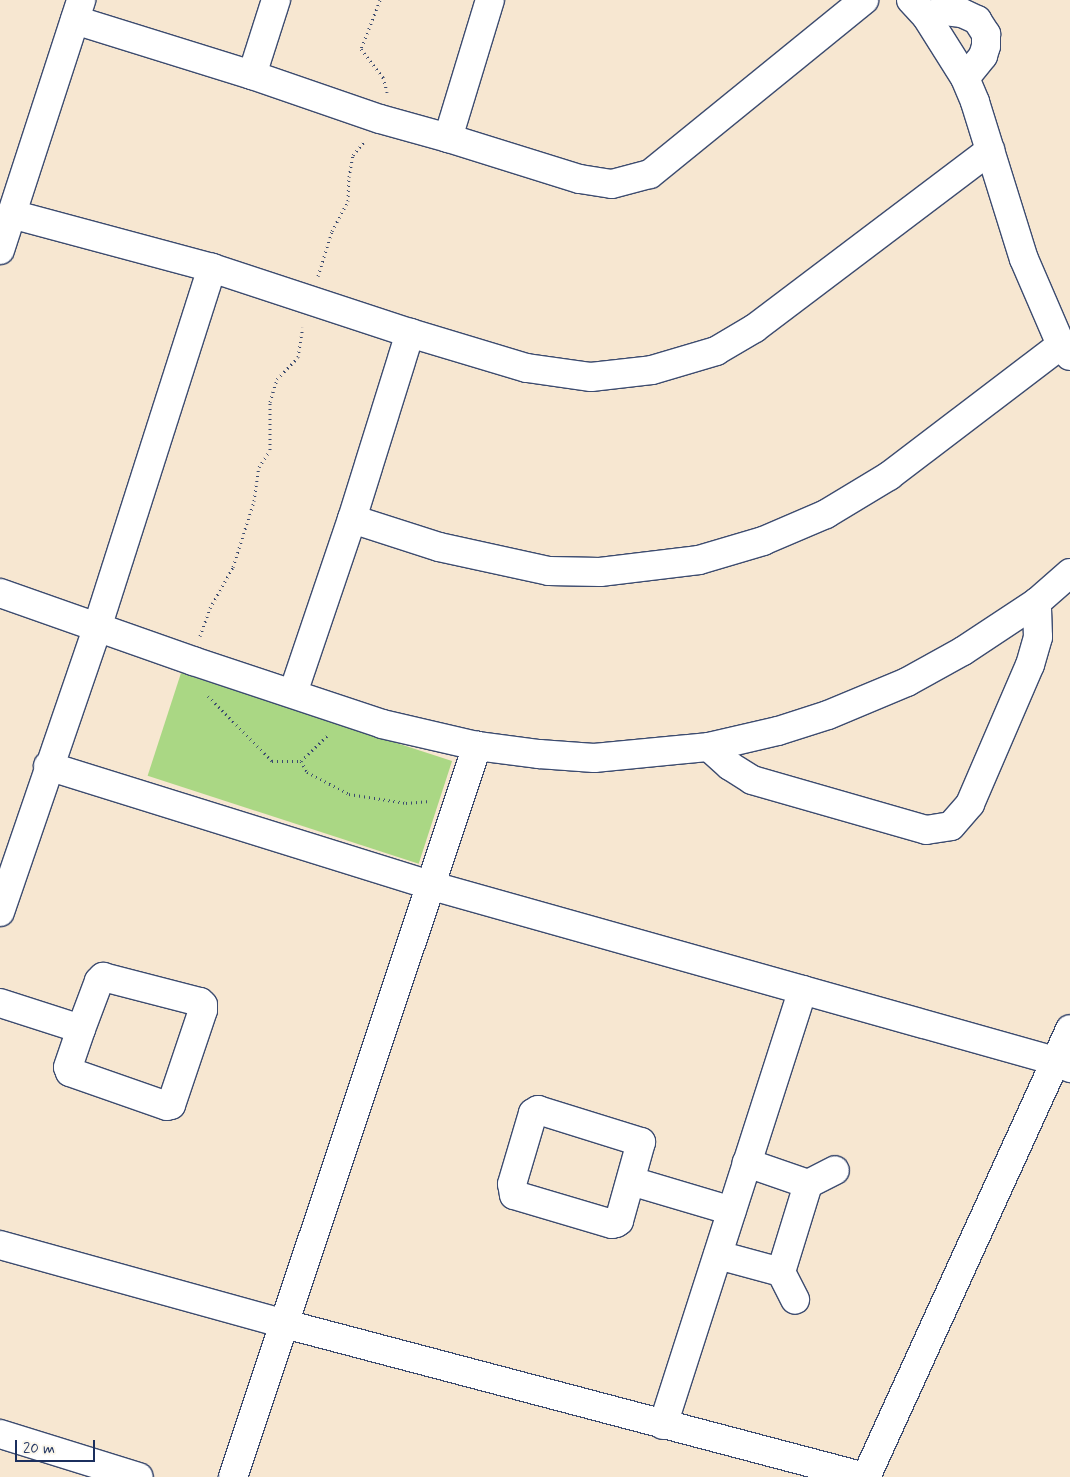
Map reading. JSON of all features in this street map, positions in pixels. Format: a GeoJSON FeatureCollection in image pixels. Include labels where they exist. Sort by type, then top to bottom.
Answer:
{"type":"FeatureCollection","features":[{"type":"Feature","properties":{"kind":"street"},"geometry":{"type":"LineString","coordinates":[[252,74],[276,0]]}},
{"type":"Feature","properties":{"kind":"street"},"geometry":{"type":"LineString","coordinates":[[448,138],[490,0]]}},
{"type":"Feature","properties":{"kind":"street"},"geometry":{"type":"LineString","coordinates":[[0,250],[78,10],[380,119],[580,179],[612,184],[650,174],[864,0]]}},
{"type":"Feature","properties":{"kind":"street"},"geometry":{"type":"LineString","coordinates":[[352,519],[439,547],[549,570],[600,572],[699,560],[763,541],[826,514],[889,476],[1065,350],[1024,259],[990,150],[964,78],[919,8]]}},
{"type":"Feature","properties":{"kind":"street"},"geometry":{"type":"LineString","coordinates":[[919,8],[962,13],[977,20],[986,34],[986,46],[983,56],[964,78]]}},
{"type":"Feature","properties":{"kind":"street"},"geometry":{"type":"LineString","coordinates":[[11,214],[212,268],[410,333],[527,368],[591,377],[652,370],[716,351],[755,328],[990,150]]}},
{"type":"Feature","properties":{"kind":"street"},"geometry":{"type":"LineString","coordinates":[[0,912],[48,766],[97,628],[212,268]]}},
{"type":"Feature","properties":{"kind":"street"},"geometry":{"type":"LineString","coordinates":[[293,693],[352,519],[410,333]]}},
{"type":"Feature","properties":{"kind":"street"},"geometry":{"type":"LineString","coordinates":[[0,593],[193,661],[382,724],[477,746],[539,754],[594,758],[709,748],[778,731],[828,715],[907,682],[963,651],[1037,602],[1070,573]]}},
{"type":"Feature","properties":{"kind":"street"},"geometry":{"type":"LineString","coordinates":[[709,748],[730,766],[752,780],[926,830],[951,826],[970,804],[1030,664],[1038,637],[1037,602]]}},
{"type":"Feature","properties":{"kind":"street"},"geometry":{"type":"LineString","coordinates":[[233,1477],[429,885],[477,746]]}},
{"type":"Feature","properties":{"kind":"street"},"geometry":{"type":"LineString","coordinates":[[48,766],[429,885],[1062,1065]]}},
{"type":"Feature","properties":{"kind":"street"},"geometry":{"type":"LineString","coordinates":[[103,977],[200,1002],[203,1005],[174,1102],[167,1106],[70,1072],[68,1067],[81,1029],[99,981],[103,977]]}},
{"type":"Feature","properties":{"kind":"street"},"geometry":{"type":"LineString","coordinates":[[663,1425],[803,990]]}},
{"type":"Feature","properties":{"kind":"street"},"geometry":{"type":"LineString","coordinates":[[0,1002],[81,1029]]}},
{"type":"Feature","properties":{"kind":"street"},"geometry":{"type":"LineString","coordinates":[[0,1245],[285,1324],[866,1477],[1062,1065],[1070,1029]]}},
{"type":"Feature","properties":{"kind":"street"},"geometry":{"type":"LineString","coordinates":[[538,1110],[639,1141],[642,1145],[631,1181],[619,1221],[612,1224],[514,1195],[512,1189],[533,1113],[538,1110]]}},
{"type":"Feature","properties":{"kind":"street"},"geometry":{"type":"LineString","coordinates":[[748,1164],[808,1184]]}},
{"type":"Feature","properties":{"kind":"street"},"geometry":{"type":"LineString","coordinates":[[795,1300],[781,1272],[808,1184],[835,1170]]}},
{"type":"Feature","properties":{"kind":"street"},"geometry":{"type":"LineString","coordinates":[[631,1181],[732,1211]]}},
{"type":"Feature","properties":{"kind":"street"},"geometry":{"type":"LineString","coordinates":[[718,1255],[781,1272]]}},
{"type":"Feature","properties":{"kind":"street"},"geometry":{"type":"LineString","coordinates":[[0,1434],[139,1477]]}},
{"type":"Feature","properties":{"kind":"path"},"geometry":{"type":"LineString","coordinates":[[193,661],[192,682],[213,700],[272,761],[301,761],[328,736],[345,711]]}},
{"type":"Feature","properties":{"kind":"path"},"geometry":{"type":"LineString","coordinates":[[301,761],[307,772],[349,794],[406,803],[458,800]]}},
{"type":"Feature","properties":{"kind":"green space"},"geometry":{"type":"Polygon","coordinates":[[[181,673],[452,761],[419,864],[148,776],[181,673]]]}}]}
